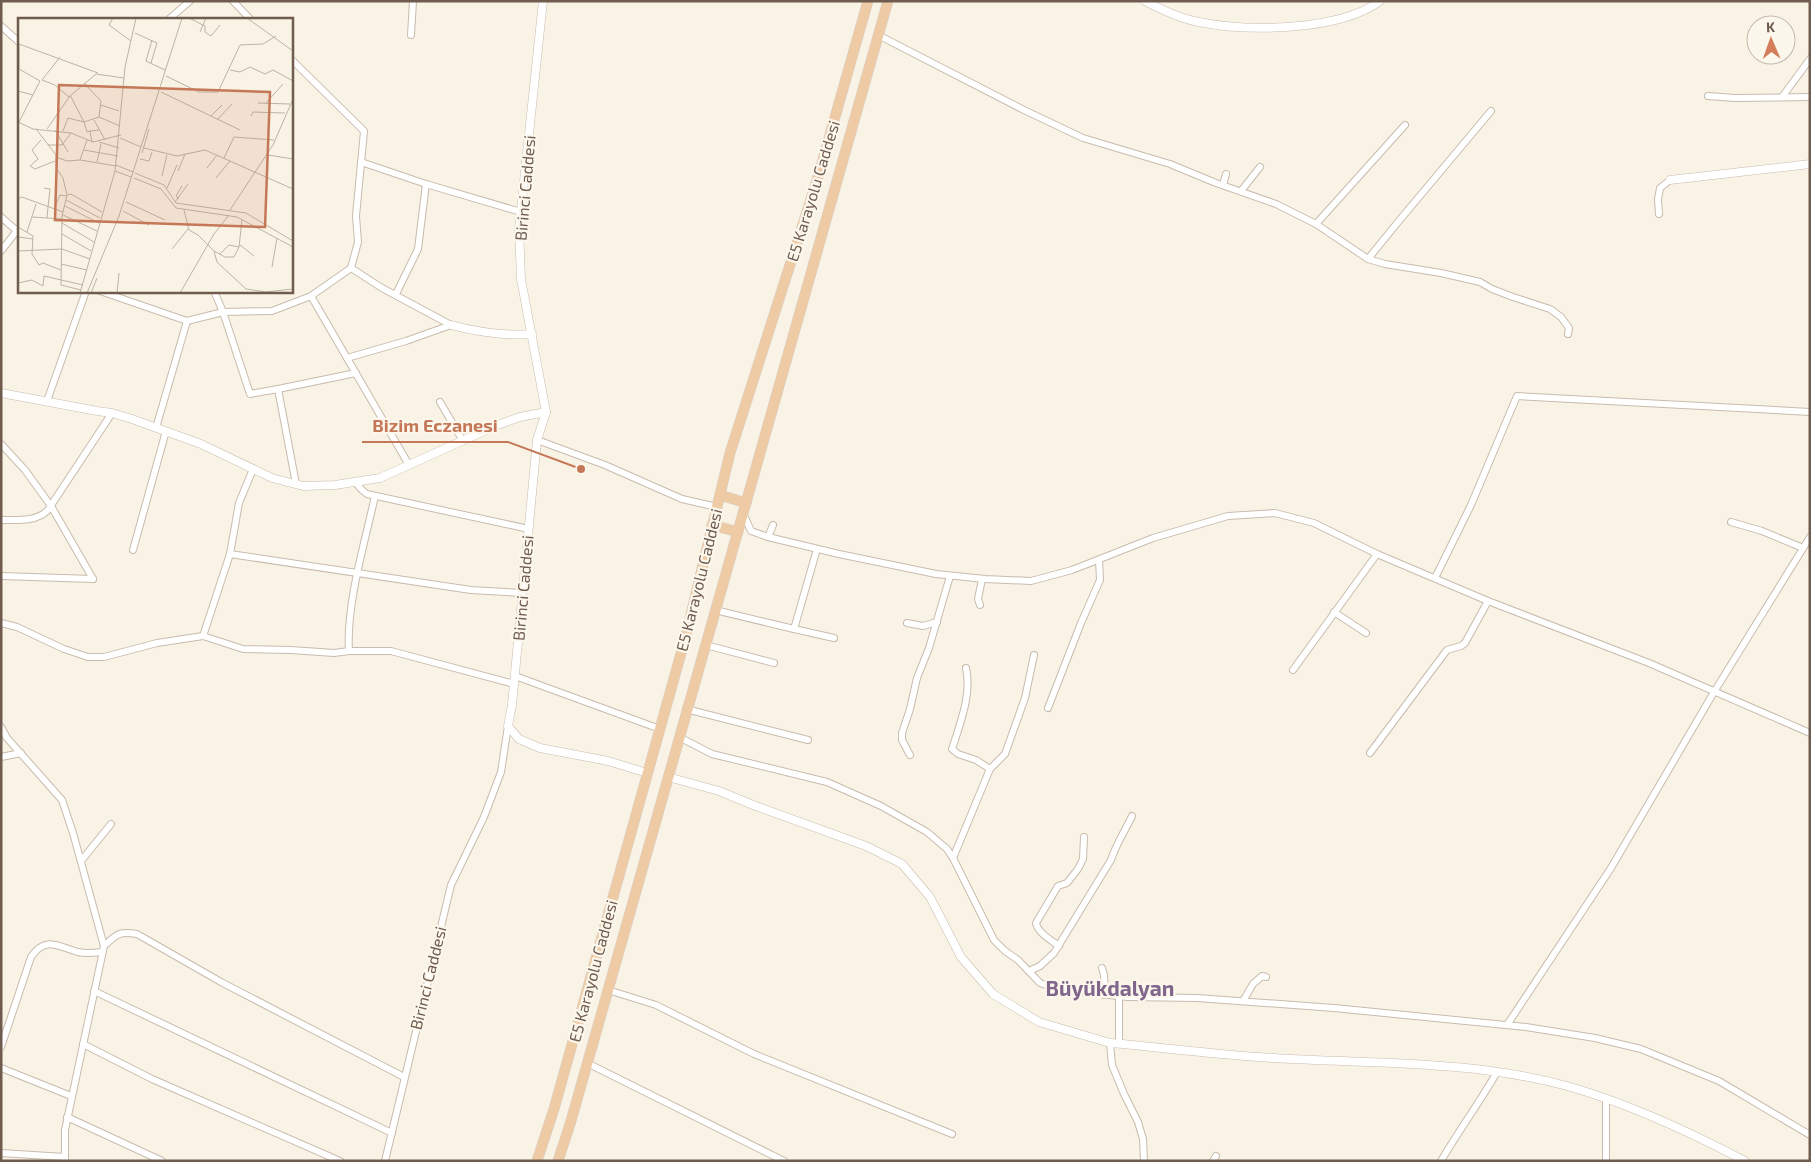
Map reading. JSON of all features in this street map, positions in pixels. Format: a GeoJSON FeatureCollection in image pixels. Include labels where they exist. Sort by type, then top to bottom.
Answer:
{"type":"FeatureCollection","features":[{"type":"Feature","properties":{"kind":"highway","name":"E5 Karayolu Caddesi"},"geometry":{"type":"LineString","coordinates":[[537,1161],[554,1109],[660,729],[730,453],[818,177],[868,1]]}},
{"type":"Feature","properties":{"kind":"highway","name":"E5 Karayolu Caddesi"},"geometry":{"type":"LineString","coordinates":[[558,1161],[888,1]]}},
{"type":"Feature","properties":{"kind":"highway"},"geometry":{"type":"LineString","coordinates":[[720,495],[744,508]]}},
{"type":"Feature","properties":{"kind":"highway"},"geometry":{"type":"LineString","coordinates":[[712,525],[738,532]]}},
{"type":"Feature","properties":{"kind":"street"},"geometry":{"type":"LineString","coordinates":[[170,18],[190,1]]}},
{"type":"Feature","properties":{"kind":"street"},"geometry":{"type":"LineString","coordinates":[[233,1],[249,18]]}},
{"type":"Feature","properties":{"kind":"street"},"geometry":{"type":"LineString","coordinates":[[411,35],[413,1]]}},
{"type":"Feature","properties":{"kind":"street","name":"Birinci Caddesi"},"geometry":{"type":"LineString","coordinates":[[385,1161],[451,885],[484,817],[500,772],[508,726],[538,440],[546,412],[521,279],[519,229],[543,1]]}},
{"type":"Feature","properties":{"kind":"street"},"geometry":{"type":"LineString","coordinates":[[1145,1],[1164,11],[1198,22],[1238,26],[1285,27],[1330,22],[1361,12],[1380,1]]}},
{"type":"Feature","properties":{"kind":"street"},"geometry":{"type":"LineString","coordinates":[[1,26],[18,41]]}},
{"type":"Feature","properties":{"kind":"street"},"geometry":{"type":"LineString","coordinates":[[878,35],[1083,138],[1170,164],[1276,204],[1316,224],[1368,259],[1385,264],[1449,274],[1480,282],[1512,297],[1550,309],[1561,317],[1569,328],[1568,334]]}},
{"type":"Feature","properties":{"kind":"street"},"geometry":{"type":"LineString","coordinates":[[1782,97],[1810,59]]}},
{"type":"Feature","properties":{"kind":"street"},"geometry":{"type":"LineString","coordinates":[[103,292],[187,321],[223,312],[272,311],[311,296],[351,268],[358,242],[356,216],[364,130],[292,60]]}},
{"type":"Feature","properties":{"kind":"street"},"geometry":{"type":"LineString","coordinates":[[1708,96],[1735,98],[1810,97]]}},
{"type":"Feature","properties":{"kind":"street"},"geometry":{"type":"LineString","coordinates":[[1368,259],[1491,111]]}},
{"type":"Feature","properties":{"kind":"street"},"geometry":{"type":"LineString","coordinates":[[1316,224],[1405,124]]}},
{"type":"Feature","properties":{"kind":"street"},"geometry":{"type":"LineString","coordinates":[[362,162],[426,184],[521,212]]}},
{"type":"Feature","properties":{"kind":"street"},"geometry":{"type":"LineString","coordinates":[[1659,214],[1658,199],[1660,188],[1670,180],[1810,164]]}},
{"type":"Feature","properties":{"kind":"street"},"geometry":{"type":"LineString","coordinates":[[1241,191],[1260,167]]}},
{"type":"Feature","properties":{"kind":"street"},"geometry":{"type":"LineString","coordinates":[[1222,185],[1226,174]]}},
{"type":"Feature","properties":{"kind":"street"},"geometry":{"type":"LineString","coordinates":[[396,294],[418,249],[426,184]]}},
{"type":"Feature","properties":{"kind":"street"},"geometry":{"type":"LineString","coordinates":[[1,217],[18,229],[1,252]]}},
{"type":"Feature","properties":{"kind":"street"},"geometry":{"type":"LineString","coordinates":[[351,268],[382,288],[451,325],[494,333],[532,334]]}},
{"type":"Feature","properties":{"kind":"street"},"geometry":{"type":"LineString","coordinates":[[47,401],[86,292]]}},
{"type":"Feature","properties":{"kind":"street"},"geometry":{"type":"LineString","coordinates":[[214,292],[223,312],[250,394],[356,374]]}},
{"type":"Feature","properties":{"kind":"street"},"geometry":{"type":"LineString","coordinates":[[311,296],[409,465]]}},
{"type":"Feature","properties":{"kind":"street"},"geometry":{"type":"LineString","coordinates":[[156,428],[187,321]]}},
{"type":"Feature","properties":{"kind":"street"},"geometry":{"type":"LineString","coordinates":[[347,358],[406,341],[451,325]]}},
{"type":"Feature","properties":{"kind":"street"},"geometry":{"type":"LineString","coordinates":[[278,389],[296,484]]}},
{"type":"Feature","properties":{"kind":"street"},"geometry":{"type":"LineString","coordinates":[[1,393],[97,411],[112,412],[201,444],[272,478],[312,486],[380,478],[495,426],[520,417],[546,412]]}},
{"type":"Feature","properties":{"kind":"street"},"geometry":{"type":"LineString","coordinates":[[1435,578],[1471,505],[1517,396],[1810,412]]}},
{"type":"Feature","properties":{"kind":"street"},"geometry":{"type":"LineString","coordinates":[[440,402],[463,440]]}},
{"type":"Feature","properties":{"kind":"street"},"geometry":{"type":"LineString","coordinates":[[1,520],[21,520],[43,516],[112,412]]}},
{"type":"Feature","properties":{"kind":"street"},"geometry":{"type":"LineString","coordinates":[[133,550],[166,431]]}},
{"type":"Feature","properties":{"kind":"street"},"geometry":{"type":"LineString","coordinates":[[538,440],[605,465],[682,498],[717,507]]}},
{"type":"Feature","properties":{"kind":"street"},"geometry":{"type":"LineString","coordinates":[[1,444],[25,470],[51,506],[93,579],[1,576]]}},
{"type":"Feature","properties":{"kind":"street"},"geometry":{"type":"LineString","coordinates":[[203,636],[230,554],[239,503],[253,469]]}},
{"type":"Feature","properties":{"kind":"street"},"geometry":{"type":"LineString","coordinates":[[356,482],[367,494],[529,529]]}},
{"type":"Feature","properties":{"kind":"street"},"geometry":{"type":"LineString","coordinates":[[349,651],[348,632],[375,496]]}},
{"type":"Feature","properties":{"kind":"street"},"geometry":{"type":"LineString","coordinates":[[744,508],[751,531],[768,537],[936,574],[982,579],[1031,581],[1072,570],[1153,538],[1228,516],[1275,513],[1314,523],[1377,554],[1488,601],[1649,663],[1810,733]]}},
{"type":"Feature","properties":{"kind":"street"},"geometry":{"type":"LineString","coordinates":[[1731,522],[1762,531],[1803,548]]}},
{"type":"Feature","properties":{"kind":"street"},"geometry":{"type":"LineString","coordinates":[[768,537],[773,525]]}},
{"type":"Feature","properties":{"kind":"street"},"geometry":{"type":"LineString","coordinates":[[1507,1025],[1611,868],[1714,692],[1810,538]]}},
{"type":"Feature","properties":{"kind":"street"},"geometry":{"type":"LineString","coordinates":[[794,629],[817,549]]}},
{"type":"Feature","properties":{"kind":"street"},"geometry":{"type":"LineString","coordinates":[[230,554],[471,590],[523,593]]}},
{"type":"Feature","properties":{"kind":"street"},"geometry":{"type":"LineString","coordinates":[[1293,670],[1377,554]]}},
{"type":"Feature","properties":{"kind":"street"},"geometry":{"type":"LineString","coordinates":[[1048,708],[1080,623],[1100,580],[1099,560]]}},
{"type":"Feature","properties":{"kind":"street"},"geometry":{"type":"LineString","coordinates":[[910,755],[904,746],[902,733],[917,678],[937,622],[950,576]]}},
{"type":"Feature","properties":{"kind":"street"},"geometry":{"type":"LineString","coordinates":[[980,605],[978,599],[982,579]]}},
{"type":"Feature","properties":{"kind":"street"},"geometry":{"type":"LineString","coordinates":[[1370,753],[1447,650],[1465,643],[1488,601]]}},
{"type":"Feature","properties":{"kind":"street"},"geometry":{"type":"LineString","coordinates":[[715,610],[834,638]]}},
{"type":"Feature","properties":{"kind":"street"},"geometry":{"type":"LineString","coordinates":[[1334,612],[1366,633]]}},
{"type":"Feature","properties":{"kind":"street"},"geometry":{"type":"LineString","coordinates":[[907,623],[923,626],[937,622]]}},
{"type":"Feature","properties":{"kind":"street"},"geometry":{"type":"LineString","coordinates":[[1,623],[17,627],[64,649],[88,657],[104,658],[157,642],[203,636],[243,649],[334,653],[391,651],[514,680],[660,729]]}},
{"type":"Feature","properties":{"kind":"street"},"geometry":{"type":"LineString","coordinates":[[706,645],[774,663]]}},
{"type":"Feature","properties":{"kind":"street"},"geometry":{"type":"LineString","coordinates":[[953,858],[990,769],[1005,754],[1025,698],[1034,656]]}},
{"type":"Feature","properties":{"kind":"street"},"geometry":{"type":"LineString","coordinates":[[966,668],[969,680],[968,692],[952,749],[958,754],[976,760],[990,769]]}},
{"type":"Feature","properties":{"kind":"street"},"geometry":{"type":"LineString","coordinates":[[686,710],[808,740]]}},
{"type":"Feature","properties":{"kind":"street"},"geometry":{"type":"LineString","coordinates":[[508,726],[519,739],[540,748],[608,761],[648,773]]}},
{"type":"Feature","properties":{"kind":"street"},"geometry":{"type":"LineString","coordinates":[[1,727],[7,738],[62,800],[81,861],[103,949],[67,1117],[65,1159],[1,1153]]}},
{"type":"Feature","properties":{"kind":"street"},"geometry":{"type":"LineString","coordinates":[[680,737],[712,754],[827,782],[881,806],[927,832],[947,849],[953,858],[994,940],[1018,960],[1040,983],[1061,990],[1104,995],[1197,998],[1334,1008],[1507,1025],[1595,1038],[1641,1049],[1719,1082],[1810,1135]]}},
{"type":"Feature","properties":{"kind":"street"},"geometry":{"type":"LineString","coordinates":[[1,757],[21,753]]}},
{"type":"Feature","properties":{"kind":"street"},"geometry":{"type":"LineString","coordinates":[[668,777],[719,791],[866,846],[902,864],[930,897],[961,957],[993,994],[1039,1022],[1114,1043],[1274,1058],[1478,1068],[1567,1086],[1635,1110],[1706,1140],[1745,1161]]}},
{"type":"Feature","properties":{"kind":"street"},"geometry":{"type":"LineString","coordinates":[[1029,971],[1046,961],[1059,946],[1111,860],[1115,846],[1132,816]]}},
{"type":"Feature","properties":{"kind":"street"},"geometry":{"type":"LineString","coordinates":[[81,861],[111,824]]}},
{"type":"Feature","properties":{"kind":"street"},"geometry":{"type":"LineString","coordinates":[[1059,946],[1040,931],[1036,923],[1058,886],[1067,883],[1078,869],[1083,859],[1084,837]]}},
{"type":"Feature","properties":{"kind":"street"},"geometry":{"type":"LineString","coordinates":[[1,1046],[31,957],[36,949],[47,944],[53,944],[78,952],[103,949],[114,937],[124,932],[137,934],[221,982],[404,1077]]}},
{"type":"Feature","properties":{"kind":"street"},"geometry":{"type":"LineString","coordinates":[[1102,968],[1104,995]]}},
{"type":"Feature","properties":{"kind":"street"},"geometry":{"type":"LineString","coordinates":[[1243,1002],[1253,984],[1262,976],[1266,977]]}},
{"type":"Feature","properties":{"kind":"street"},"geometry":{"type":"LineString","coordinates":[[608,990],[656,1005],[754,1054],[952,1134]]}},
{"type":"Feature","properties":{"kind":"street"},"geometry":{"type":"LineString","coordinates":[[94,991],[392,1133]]}},
{"type":"Feature","properties":{"kind":"street"},"geometry":{"type":"LineString","coordinates":[[1120,996],[1112,1065],[1138,1122],[1143,1139],[1144,1161]]}},
{"type":"Feature","properties":{"kind":"street"},"geometry":{"type":"LineString","coordinates":[[83,1044],[152,1079],[340,1161]]}},
{"type":"Feature","properties":{"kind":"street"},"geometry":{"type":"LineString","coordinates":[[587,1063],[784,1161]]}},
{"type":"Feature","properties":{"kind":"street"},"geometry":{"type":"LineString","coordinates":[[1,1068],[71,1096]]}},
{"type":"Feature","properties":{"kind":"street"},"geometry":{"type":"LineString","coordinates":[[1441,1161],[1462,1125],[1482,1099],[1497,1072]]}},
{"type":"Feature","properties":{"kind":"street"},"geometry":{"type":"LineString","coordinates":[[1606,1100],[1606,1161]]}},
{"type":"Feature","properties":{"kind":"street"},"geometry":{"type":"LineString","coordinates":[[67,1117],[162,1161]]}},
{"type":"Feature","properties":{"kind":"place","name":"Bizim Eczanesi"},"geometry":{"type":"Point","coordinates":[581,469]}},
{"type":"Feature","properties":{"kind":"district","name":"Büyükdalyan"},"geometry":{"type":"Point","coordinates":[1110,989]}}]}
